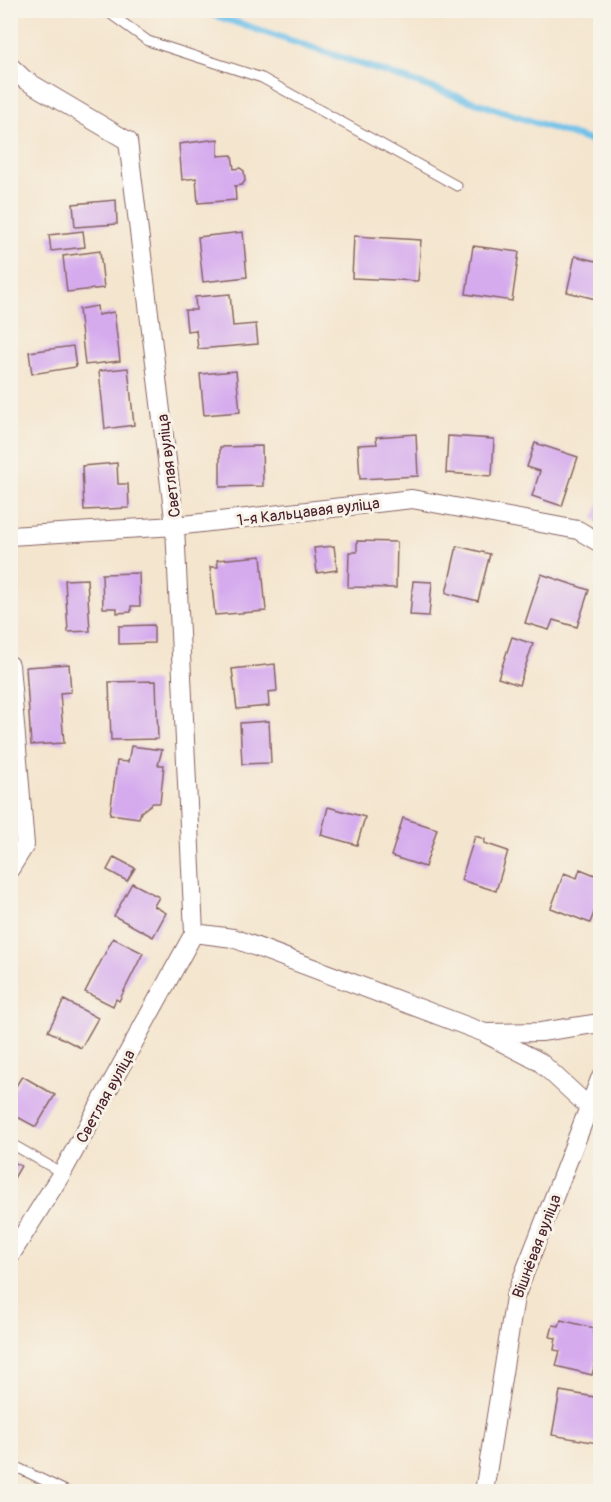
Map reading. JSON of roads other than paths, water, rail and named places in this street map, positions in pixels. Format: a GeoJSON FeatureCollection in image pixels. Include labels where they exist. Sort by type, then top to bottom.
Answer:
{"type":"FeatureCollection","features":[{"type":"Feature","properties":{"kind":"street","name":"Светлая вуліца"},"geometry":{"type":"LineString","coordinates":[[10,66],[25,80],[128,141],[175,526],[194,933],[62,1173],[10,1256]]}},
{"type":"Feature","properties":{"kind":"street","name":"1-я Кальцавая вуліца"},"geometry":{"type":"LineString","coordinates":[[10,536],[175,526],[412,499],[578,530],[600,543]]}},
{"type":"Feature","properties":{"kind":"street"},"geometry":{"type":"LineString","coordinates":[[10,665],[24,845],[10,869]]}},
{"type":"Feature","properties":{"kind":"street"},"geometry":{"type":"LineString","coordinates":[[194,933],[233,938],[485,1034],[540,1062],[590,1107]]}},
{"type":"Feature","properties":{"kind":"street"},"geometry":{"type":"LineString","coordinates":[[485,1034],[542,1032],[600,1023]]}},
{"type":"Feature","properties":{"kind":"street","name":"Вішнёвая вуліца"},"geometry":{"type":"LineString","coordinates":[[484,1491],[515,1297],[600,1079]]}},
{"type":"Feature","properties":{"kind":"lane"},"geometry":{"type":"LineString","coordinates":[[105,10],[148,41],[262,78],[457,186]]}},
{"type":"Feature","properties":{"kind":"lane"},"geometry":{"type":"LineString","coordinates":[[10,1143],[62,1173]]}},
{"type":"Feature","properties":{"kind":"lane"},"geometry":{"type":"LineString","coordinates":[[10,1464],[68,1491]]}},
{"type":"Feature","properties":{"kind":"waterway"},"geometry":{"type":"LineString","coordinates":[[199,10],[600,144]]}}]}
